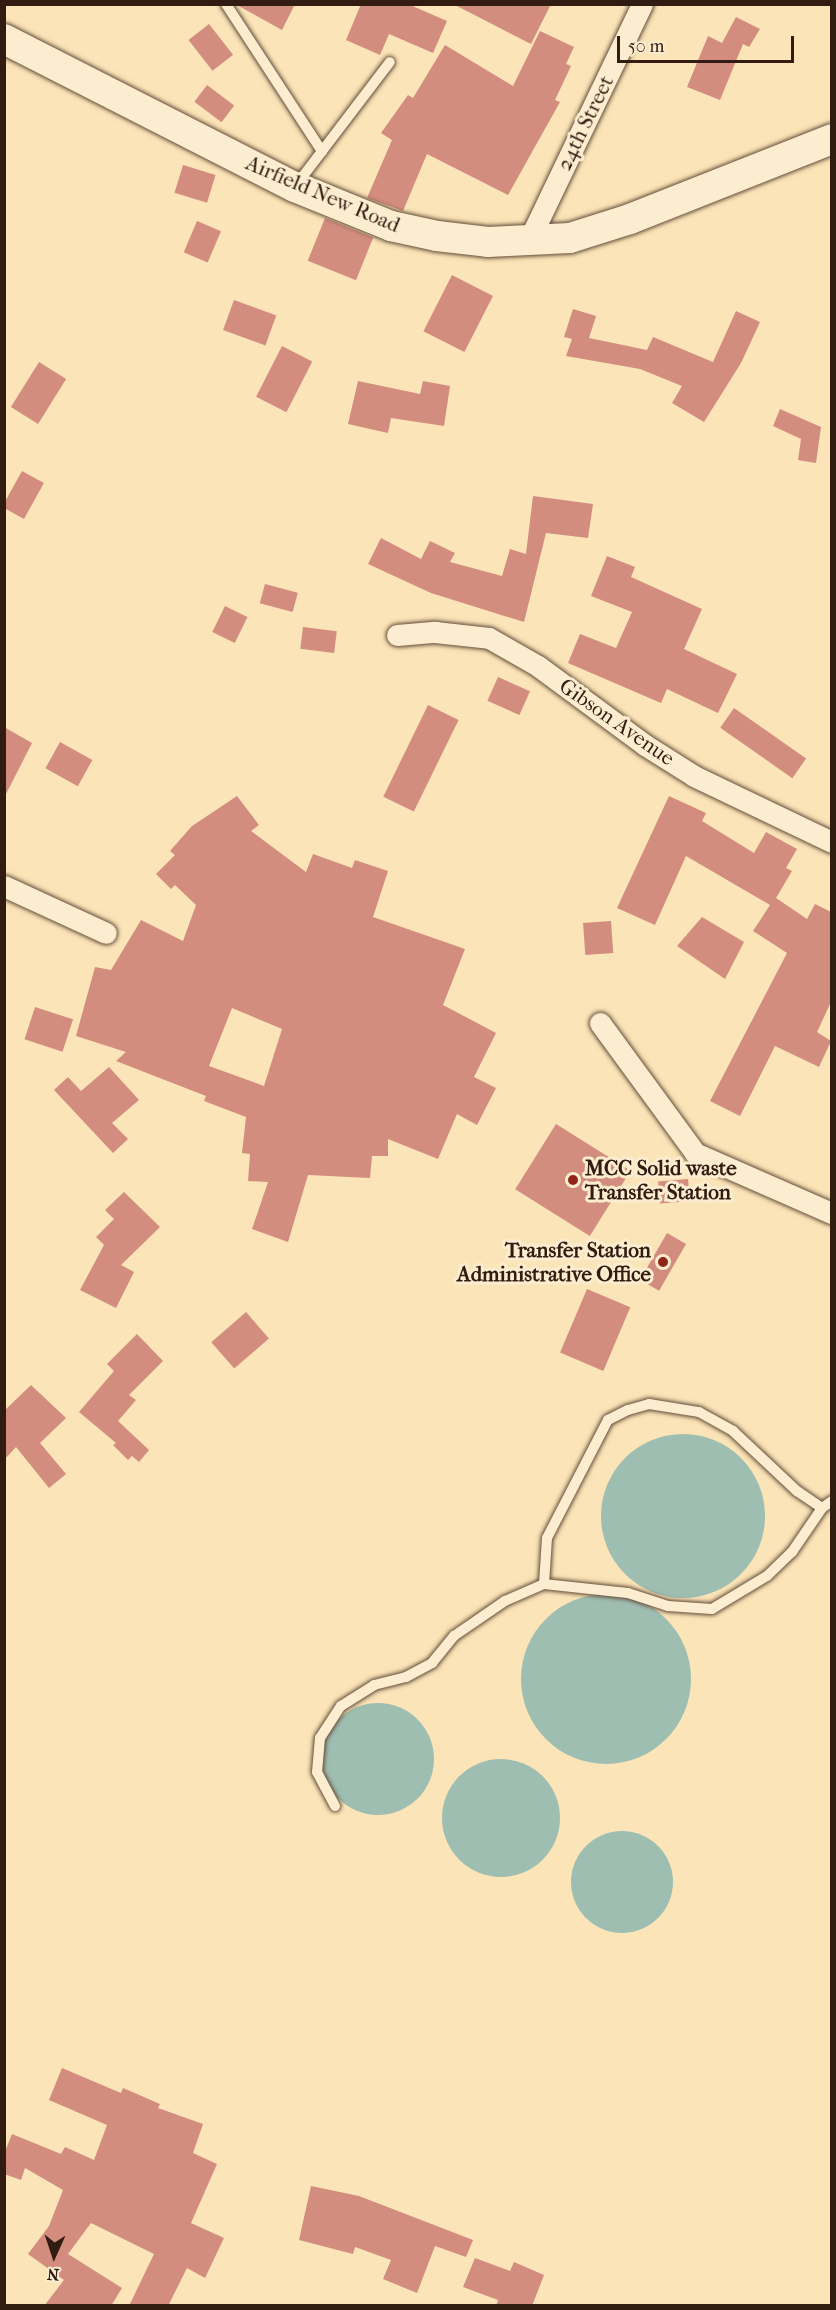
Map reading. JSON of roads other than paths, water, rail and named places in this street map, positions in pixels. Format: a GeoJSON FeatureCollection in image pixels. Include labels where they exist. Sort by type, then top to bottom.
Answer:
{"type":"FeatureCollection","features":[{"type":"Feature","properties":{"kind":"street","name":"24th Street"},"geometry":{"type":"LineString","coordinates":[[528,242],[642,4]]}},
{"type":"Feature","properties":{"kind":"street","name":"Airfield New Road"},"geometry":{"type":"LineString","coordinates":[[4,39],[295,187],[391,226],[447,237],[528,242],[570,238],[630,219],[831,139]]}},
{"type":"Feature","properties":{"kind":"street","name":"Gibson Avenue"},"geometry":{"type":"LineString","coordinates":[[397,635],[435,632],[489,638],[538,666],[637,739],[694,776],[831,842]]}},
{"type":"Feature","properties":{"kind":"street"},"geometry":{"type":"LineString","coordinates":[[4,886],[106,933]]}},
{"type":"Feature","properties":{"kind":"street"},"geometry":{"type":"LineString","coordinates":[[600,1023],[695,1153],[831,1213]]}},
{"type":"Feature","properties":{"kind":"lane"},"geometry":{"type":"LineString","coordinates":[[226,4],[322,151]]}},
{"type":"Feature","properties":{"kind":"lane"},"geometry":{"type":"LineString","coordinates":[[295,187],[390,62]]}},
{"type":"Feature","properties":{"kind":"lane"},"geometry":{"type":"LineString","coordinates":[[335,1806],[317,1772],[320,1738],[341,1706],[374,1685],[406,1677],[432,1663],[454,1636],[481,1616],[544,1584],[628,1593],[668,1606],[712,1609],[767,1576],[792,1552],[827,1505],[782,1480],[733,1431],[699,1412],[648,1404],[608,1420],[547,1538],[544,1584]]}},
{"type":"Feature","properties":{"kind":"place","name":"MCC Solid waste Transfer Station"},"geometry":{"type":"Point","coordinates":[573,1180]}},
{"type":"Feature","properties":{"kind":"place","name":"Transfer Station Administrative Office"},"geometry":{"type":"Point","coordinates":[663,1262]}}]}
